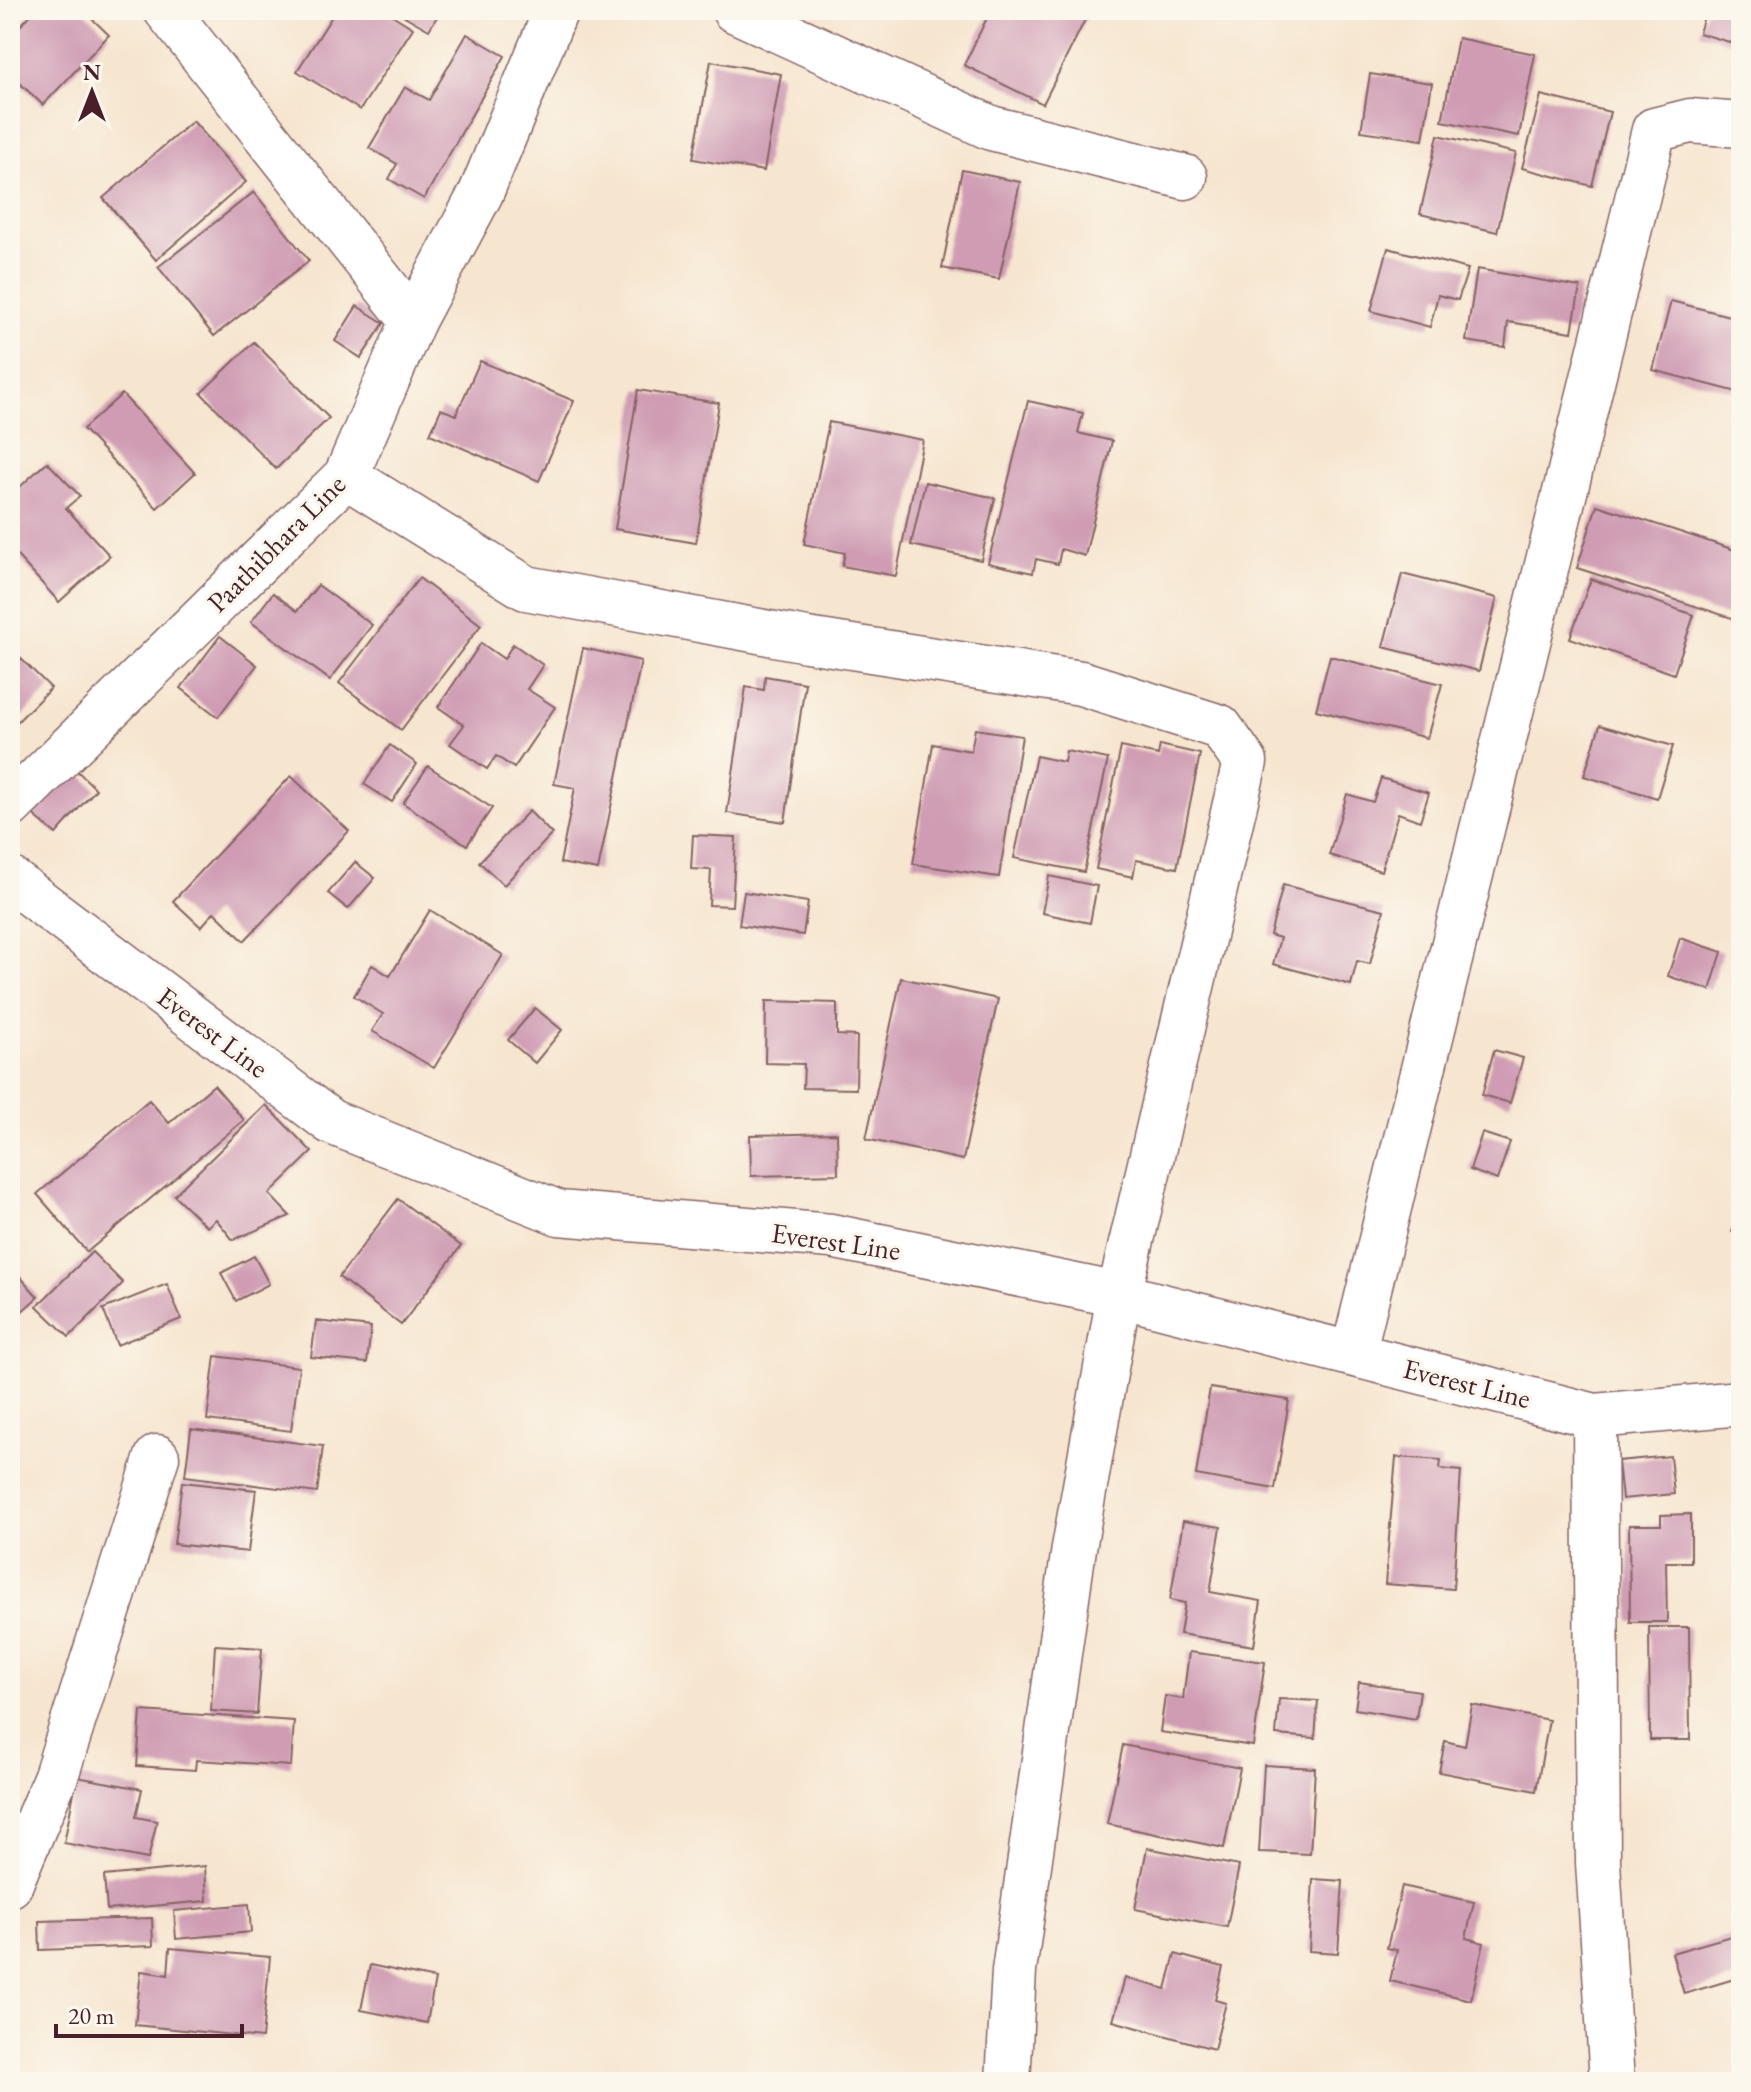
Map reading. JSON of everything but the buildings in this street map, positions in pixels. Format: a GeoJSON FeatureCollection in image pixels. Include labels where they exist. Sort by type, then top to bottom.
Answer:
{"type":"FeatureCollection","features":[{"type":"Feature","properties":{"kind":"street"},"geometry":{"type":"LineString","coordinates":[[166,10],[413,321]]}},
{"type":"Feature","properties":{"kind":"street","name":"Paathibhara Line"},"geometry":{"type":"LineString","coordinates":[[10,806],[346,476],[413,321],[481,193],[556,10]]}},
{"type":"Feature","properties":{"kind":"street"},"geometry":{"type":"LineString","coordinates":[[734,10],[991,128],[1185,177]]}},
{"type":"Feature","properties":{"kind":"street"},"geometry":{"type":"LineString","coordinates":[[1353,1354],[1654,130],[1690,121],[1741,125]]}},
{"type":"Feature","properties":{"kind":"street"},"geometry":{"type":"LineString","coordinates":[[346,476],[526,588],[807,640],[1081,683],[1220,727],[1245,762],[1119,1295],[1074,1548],[1014,1971],[1008,2082]]}},
{"type":"Feature","properties":{"kind":"street","name":"Everest Line"},"geometry":{"type":"LineString","coordinates":[[10,879],[331,1122],[559,1213],[831,1236],[1119,1295],[1595,1416],[1741,1403]]}},
{"type":"Feature","properties":{"kind":"street"},"geometry":{"type":"LineString","coordinates":[[1595,1416],[1598,1862],[1612,2082]]}},
{"type":"Feature","properties":{"kind":"street"},"geometry":{"type":"LineString","coordinates":[[10,1885],[56,1776],[157,1457]]}}]}
